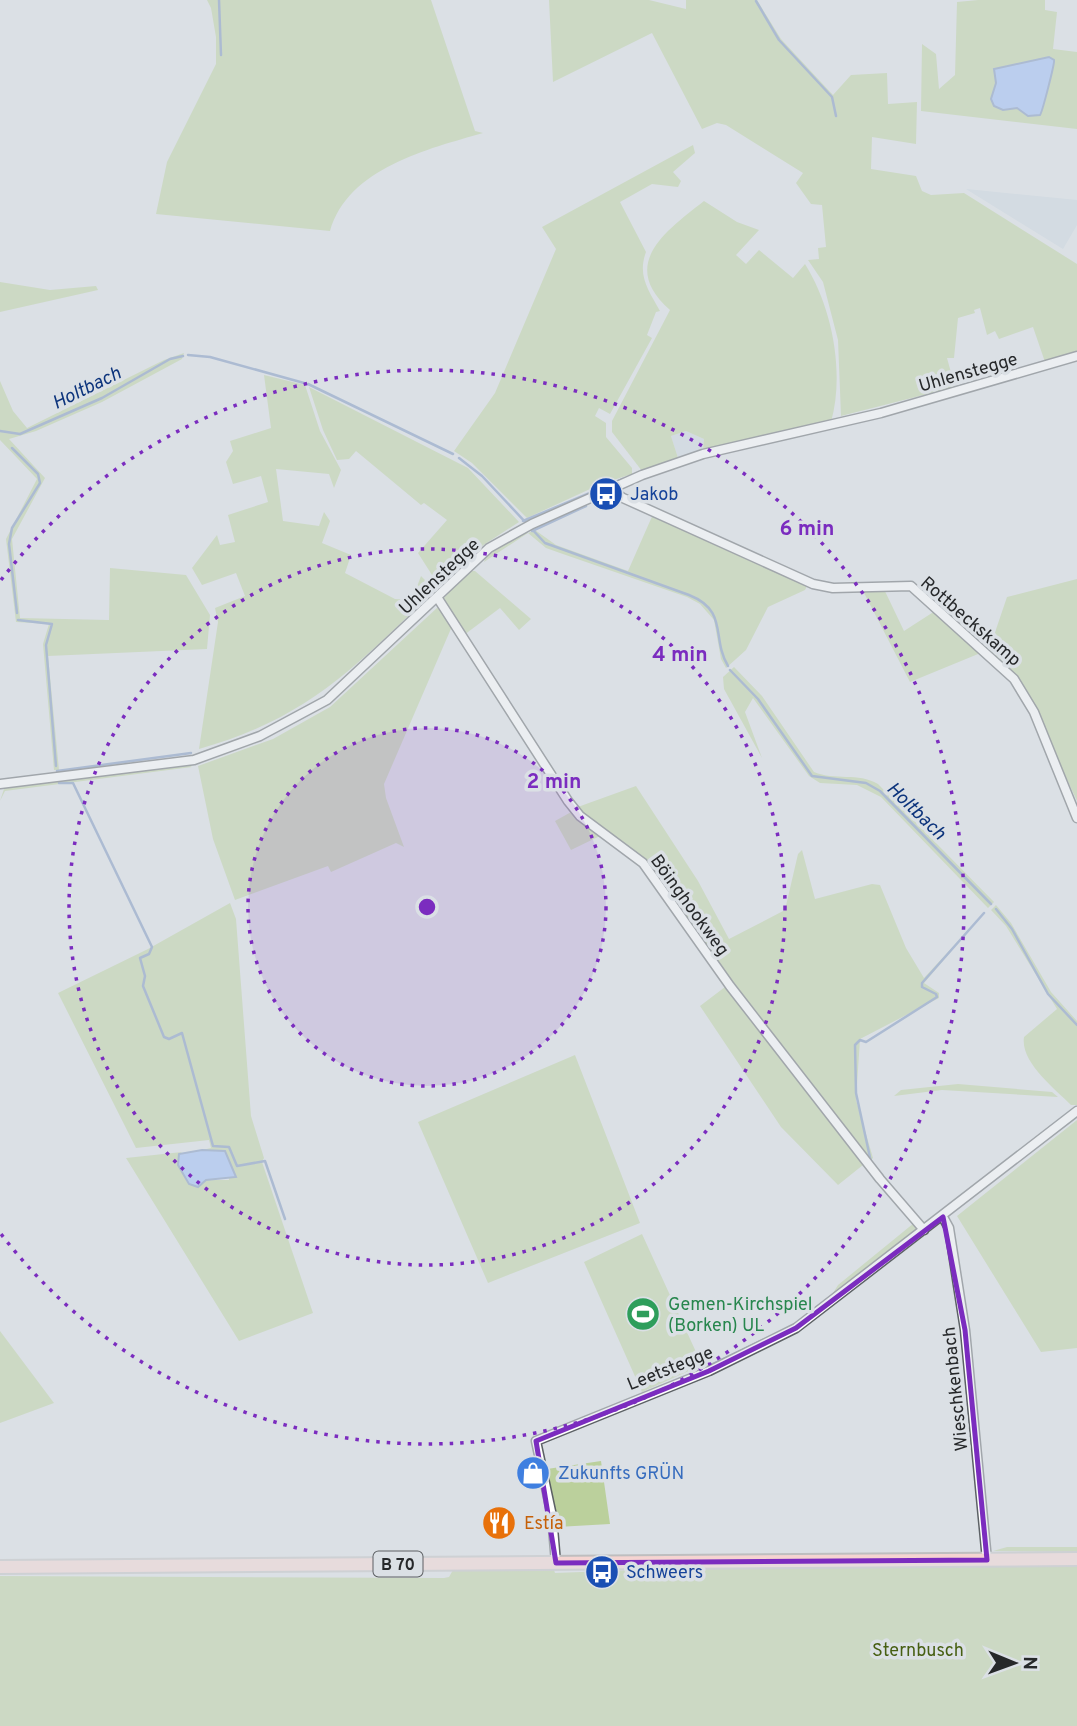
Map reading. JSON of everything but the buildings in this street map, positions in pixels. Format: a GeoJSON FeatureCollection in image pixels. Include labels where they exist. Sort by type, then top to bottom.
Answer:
{"type":"FeatureCollection","features":[{"type":"Feature","properties":{"kind":"main road","name":"B 70"},"geometry":{"type":"LineString","coordinates":[[0,1567],[1077,1559]]}},
{"type":"Feature","properties":{"kind":"street","name":"Uhlenstegge"},"geometry":{"type":"LineString","coordinates":[[0,784],[194,760],[260,736],[327,699],[489,548],[528,526],[610,489],[703,454],[881,413],[1077,356]]}},
{"type":"Feature","properties":{"kind":"street","name":"Rottbeckskamp"},"geometry":{"type":"LineString","coordinates":[[610,489],[623,498],[813,584],[833,588],[911,586],[1014,680],[1034,712],[1077,818]]}},
{"type":"Feature","properties":{"kind":"street","name":"Böinghookweg"},"geometry":{"type":"LineString","coordinates":[[437,597],[568,801],[580,816],[643,863],[730,986],[880,1179],[925,1230]]}},
{"type":"Feature","properties":{"kind":"street","name":"Leetstegge"},"geometry":{"type":"LineString","coordinates":[[556,1563],[551,1516],[536,1441],[709,1371],[796,1328],[1077,1111]]}},
{"type":"Feature","properties":{"kind":"street","name":"Wieschkenbach"},"geometry":{"type":"LineString","coordinates":[[943,1217],[949,1228],[965,1330],[988,1560]]}},
{"type":"Feature","properties":{"kind":"highlighted area"},"geometry":{"type":"Polygon","coordinates":[[[943,1217],[965,1330],[987,1560],[556,1563],[536,1441],[709,1371],[796,1328],[943,1217]]]}},
{"type":"Feature","properties":{"kind":"shaded area"},"geometry":{"type":"Polygon","coordinates":[[[966,189],[1077,200],[1077,225],[1063,249],[966,189]]]}},
{"type":"Feature","properties":{"kind":"shaded area"},"geometry":{"type":"Polygon","coordinates":[[[686,431],[704,439],[703,450],[678,458],[671,436],[686,431]]]}},
{"type":"Feature","properties":{"kind":"green space"},"geometry":{"type":"Polygon","coordinates":[[[207,0],[431,0],[475,131],[483,133],[415,154],[372,177],[354,191],[339,209],[330,231],[156,214],[167,162],[216,64],[216,37],[207,0]]]}},
{"type":"Feature","properties":{"kind":"green space"},"geometry":{"type":"Polygon","coordinates":[[[549,0],[649,0],[686,9],[686,0],[757,0],[781,39],[833,95],[851,75],[887,73],[888,104],[917,102],[916,144],[872,137],[871,169],[916,176],[922,191],[931,195],[964,193],[1077,264],[1077,353],[1045,362],[1033,327],[999,339],[995,331],[987,335],[980,308],[974,310],[975,313],[958,318],[954,358],[947,358],[955,387],[841,416],[838,340],[823,282],[808,260],[819,259],[818,248],[826,247],[822,205],[811,204],[796,183],[803,173],[726,125],[717,123],[702,129],[652,33],[553,82],[549,0]]]}},
{"type":"Feature","properties":{"kind":"green space"},"geometry":{"type":"Polygon","coordinates":[[[1045,0],[1045,10],[1057,12],[1053,49],[1077,52],[1077,129],[921,111],[922,44],[936,54],[939,89],[955,75],[957,2],[1045,0]]]}},
{"type":"Feature","properties":{"kind":"green space"},"geometry":{"type":"Polygon","coordinates":[[[693,145],[695,153],[673,172],[681,181],[678,187],[652,184],[620,202],[646,252],[644,276],[648,290],[660,311],[656,312],[647,335],[652,338],[610,414],[599,408],[595,416],[606,423],[606,437],[632,468],[632,474],[601,484],[527,518],[472,463],[454,451],[495,393],[556,249],[542,227],[693,145]]]}},
{"type":"Feature","properties":{"kind":"green space"},"geometry":{"type":"Polygon","coordinates":[[[704,201],[737,222],[759,230],[736,255],[746,264],[759,250],[793,278],[805,264],[822,300],[833,340],[837,382],[831,422],[703,450],[704,439],[686,431],[671,436],[678,458],[642,471],[612,432],[612,421],[670,310],[655,293],[648,278],[648,263],[653,250],[663,237],[704,201]]]}},
{"type":"Feature","properties":{"kind":"green space"},"geometry":{"type":"Polygon","coordinates":[[[0,282],[50,290],[96,286],[98,290],[0,312],[0,282]]]}},
{"type":"Feature","properties":{"kind":"green space"},"geometry":{"type":"Polygon","coordinates":[[[184,353],[182,359],[102,402],[36,431],[9,439],[45,478],[12,539],[20,618],[109,620],[110,568],[186,575],[210,615],[207,649],[48,656],[59,770],[54,770],[43,644],[49,624],[16,622],[6,539],[37,479],[0,440],[0,381],[13,411],[27,428],[164,360],[184,353]]]}},
{"type":"Feature","properties":{"kind":"green space"},"geometry":{"type":"Polygon","coordinates":[[[264,375],[305,385],[320,431],[341,470],[334,488],[329,474],[276,469],[283,521],[319,526],[324,512],[330,521],[322,543],[351,555],[345,573],[395,599],[412,600],[421,576],[435,590],[355,666],[301,705],[271,722],[199,749],[218,622],[215,608],[245,596],[236,573],[202,585],[192,568],[217,535],[220,545],[235,542],[228,515],[268,502],[261,476],[233,484],[226,462],[233,451],[230,441],[271,428],[264,375]]]}},
{"type":"Feature","properties":{"kind":"green space"},"geometry":{"type":"Polygon","coordinates":[[[309,387],[468,468],[519,522],[479,548],[439,586],[418,553],[447,520],[424,503],[421,505],[356,451],[349,459],[337,460],[323,430],[309,387]]]}},
{"type":"Feature","properties":{"kind":"green space"},"geometry":{"type":"Polygon","coordinates":[[[654,512],[808,584],[805,590],[768,607],[746,650],[726,668],[721,659],[714,620],[700,604],[687,597],[546,548],[528,533],[535,530],[556,545],[628,571],[654,512]]]}},
{"type":"Feature","properties":{"kind":"green space"},"geometry":{"type":"Polygon","coordinates":[[[526,530],[528,533],[484,562],[487,554],[526,530]]]}},
{"type":"Feature","properties":{"kind":"green space"},"geometry":{"type":"Polygon","coordinates":[[[468,571],[475,571],[531,619],[519,630],[500,608],[464,635],[443,599],[468,571]]]}},
{"type":"Feature","properties":{"kind":"green space"},"geometry":{"type":"Polygon","coordinates":[[[1077,579],[1077,801],[1023,685],[989,650],[1007,597],[1077,579]]]}},
{"type":"Feature","properties":{"kind":"green space"},"geometry":{"type":"Polygon","coordinates":[[[883,587],[904,631],[935,611],[983,652],[910,682],[862,589],[883,587]]]}},
{"type":"Feature","properties":{"kind":"green space"},"geometry":{"type":"Polygon","coordinates":[[[438,607],[453,624],[384,784],[386,798],[404,847],[396,843],[331,872],[328,866],[235,900],[213,839],[198,766],[273,739],[330,707],[438,607]]]}},
{"type":"Feature","properties":{"kind":"green space"},"geometry":{"type":"Polygon","coordinates":[[[734,667],[762,696],[814,772],[863,778],[878,784],[994,902],[988,908],[881,797],[857,785],[820,783],[809,776],[753,698],[745,712],[762,758],[724,689],[723,677],[734,667]]]}},
{"type":"Feature","properties":{"kind":"green space"},"geometry":{"type":"Polygon","coordinates":[[[185,763],[192,767],[5,791],[0,801],[5,786],[185,763]]]}},
{"type":"Feature","properties":{"kind":"green space"},"geometry":{"type":"Polygon","coordinates":[[[636,786],[698,881],[729,939],[785,910],[798,854],[802,850],[815,899],[872,884],[880,885],[906,948],[924,978],[984,913],[924,983],[939,993],[939,998],[860,1039],[856,1100],[873,1158],[870,1161],[709,950],[647,861],[575,808],[636,786]]]}},
{"type":"Feature","properties":{"kind":"green space"},"geometry":{"type":"Polygon","coordinates":[[[573,811],[602,835],[571,850],[555,821],[573,811]]]}},
{"type":"Feature","properties":{"kind":"green space"},"geometry":{"type":"Polygon","coordinates":[[[230,903],[236,919],[251,1116],[264,1158],[262,1162],[313,1313],[239,1341],[126,1158],[182,1152],[179,1154],[198,1187],[206,1180],[229,1180],[225,1151],[202,1150],[211,1148],[209,1140],[136,1148],[58,993],[148,949],[230,903]]]}},
{"type":"Feature","properties":{"kind":"green space"},"geometry":{"type":"Polygon","coordinates":[[[996,905],[1011,923],[1051,992],[1077,1021],[1077,1105],[1071,1105],[1048,1083],[1027,1056],[1024,1037],[1057,1009],[1006,926],[991,910],[996,905]]]}},
{"type":"Feature","properties":{"kind":"green space"},"geometry":{"type":"Polygon","coordinates":[[[725,987],[863,1165],[838,1185],[781,1127],[700,1006],[725,987]]]}},
{"type":"Feature","properties":{"kind":"green space"},"geometry":{"type":"Polygon","coordinates":[[[575,1055],[640,1223],[488,1283],[418,1122],[575,1055]]]}},
{"type":"Feature","properties":{"kind":"green space"},"geometry":{"type":"Polygon","coordinates":[[[958,1084],[1052,1092],[1058,1097],[942,1090],[894,1096],[901,1090],[958,1084]]]}},
{"type":"Feature","properties":{"kind":"green space"},"geometry":{"type":"Polygon","coordinates":[[[1077,1120],[1077,1348],[1041,1352],[957,1216],[1077,1120]]]}},
{"type":"Feature","properties":{"kind":"green space"},"geometry":{"type":"Polygon","coordinates":[[[914,1223],[919,1229],[830,1298],[838,1285],[914,1223]]]}},
{"type":"Feature","properties":{"kind":"green space","name":"Gemen-Kirchspiel (Borken) UL"},"geometry":{"type":"Polygon","coordinates":[[[642,1234],[702,1365],[642,1392],[584,1262],[642,1234]]]}},
{"type":"Feature","properties":{"kind":"green space"},"geometry":{"type":"Polygon","coordinates":[[[0,1331],[54,1403],[0,1423],[0,1331]]]}},
{"type":"Feature","properties":{"kind":"green space"},"geometry":{"type":"Polygon","coordinates":[[[601,1461],[610,1524],[557,1527],[547,1469],[601,1461]]]}},
{"type":"Feature","properties":{"kind":"green space"},"geometry":{"type":"Polygon","coordinates":[[[1007,1547],[1077,1547],[1077,1552],[993,1551],[1007,1547]]]}},
{"type":"Feature","properties":{"kind":"green space","name":"Sternbusch"},"geometry":{"type":"Polygon","coordinates":[[[1077,1565],[1077,1726],[0,1726],[0,1576],[444,1578],[449,1577],[453,1570],[554,1570],[555,1573],[688,1568],[1077,1565]]]}},
{"type":"Feature","properties":{"kind":"water"},"geometry":{"type":"Polygon","coordinates":[[[1049,57],[1054,63],[1040,115],[1028,116],[1017,108],[1003,110],[994,106],[991,99],[996,83],[994,69],[1049,57]]]}},
{"type":"Feature","properties":{"kind":"water"},"geometry":{"type":"Polygon","coordinates":[[[202,1150],[225,1151],[236,1177],[206,1180],[198,1187],[189,1184],[178,1165],[179,1154],[202,1150]]]}},
{"type":"Feature","properties":{"kind":"waterway"},"geometry":{"type":"LineString","coordinates":[[219,0],[221,55]]}},
{"type":"Feature","properties":{"kind":"waterway"},"geometry":{"type":"LineString","coordinates":[[756,1],[779,40],[832,97],[836,116]]}},
{"type":"Feature","properties":{"kind":"waterway","name":"Holtbach"},"geometry":{"type":"LineString","coordinates":[[188,355],[210,357],[304,383]]}},
{"type":"Feature","properties":{"kind":"waterway","name":"Holtbach"},"geometry":{"type":"LineString","coordinates":[[0,431],[20,434],[102,398],[170,359],[183,356]]}},
{"type":"Feature","properties":{"kind":"waterway","name":"Holtbach"},"geometry":{"type":"LineString","coordinates":[[308,384],[453,454]]}},
{"type":"Feature","properties":{"kind":"waterway"},"geometry":{"type":"LineString","coordinates":[[12,448],[38,474],[40,483],[12,528],[9,544],[17,613]]}},
{"type":"Feature","properties":{"kind":"waterway","name":"Holtbach"},"geometry":{"type":"LineString","coordinates":[[459,458],[482,476],[545,543],[701,601],[714,617],[728,666]]}},
{"type":"Feature","properties":{"kind":"waterway"},"geometry":{"type":"LineString","coordinates":[[523,521],[623,479]]}},
{"type":"Feature","properties":{"kind":"waterway"},"geometry":{"type":"LineString","coordinates":[[532,531],[586,506]]}},
{"type":"Feature","properties":{"kind":"waterway"},"geometry":{"type":"LineString","coordinates":[[18,620],[52,624],[46,645],[56,766]]}},
{"type":"Feature","properties":{"kind":"waterway","name":"Holtbach"},"geometry":{"type":"LineString","coordinates":[[730,670],[758,699],[812,776],[866,783],[880,791],[991,904]]}},
{"type":"Feature","properties":{"kind":"waterway"},"geometry":{"type":"LineString","coordinates":[[57,771],[191,753]]}},
{"type":"Feature","properties":{"kind":"waterway"},"geometry":{"type":"LineString","coordinates":[[59,783],[73,783],[152,947],[149,954],[140,958],[145,976],[143,986],[164,1037],[169,1039],[182,1033],[213,1146],[229,1147],[237,1166],[265,1161],[285,1219]]}},
{"type":"Feature","properties":{"kind":"waterway","name":"Holtbach"},"geometry":{"type":"LineString","coordinates":[[996,909],[1012,929],[1048,994],[1077,1025]]}},
{"type":"Feature","properties":{"kind":"waterway"},"geometry":{"type":"LineString","coordinates":[[871,1162],[856,1093],[855,1045],[860,1040],[866,1042],[937,997],[922,987],[922,983],[984,913]]}},
{"type":"Feature","properties":{"kind":"waterway"},"geometry":{"type":"LineString","coordinates":[[709,1366],[763,1340]]}},
{"type":"Feature","properties":{"kind":"place","name":"Jakob"},"geometry":{"type":"Point","coordinates":[606,494]}},
{"type":"Feature","properties":{"kind":"place","name":"Gemen-Kirchspiel (Borken) UL"},"geometry":{"type":"Point","coordinates":[643,1314]}},
{"type":"Feature","properties":{"kind":"place","name":"Zukunfts GRÜN"},"geometry":{"type":"Point","coordinates":[533,1473]}},
{"type":"Feature","properties":{"kind":"place","name":"Estía"},"geometry":{"type":"Point","coordinates":[499,1523]}},
{"type":"Feature","properties":{"kind":"place","name":"Schweers"},"geometry":{"type":"Point","coordinates":[602,1572]}}]}
